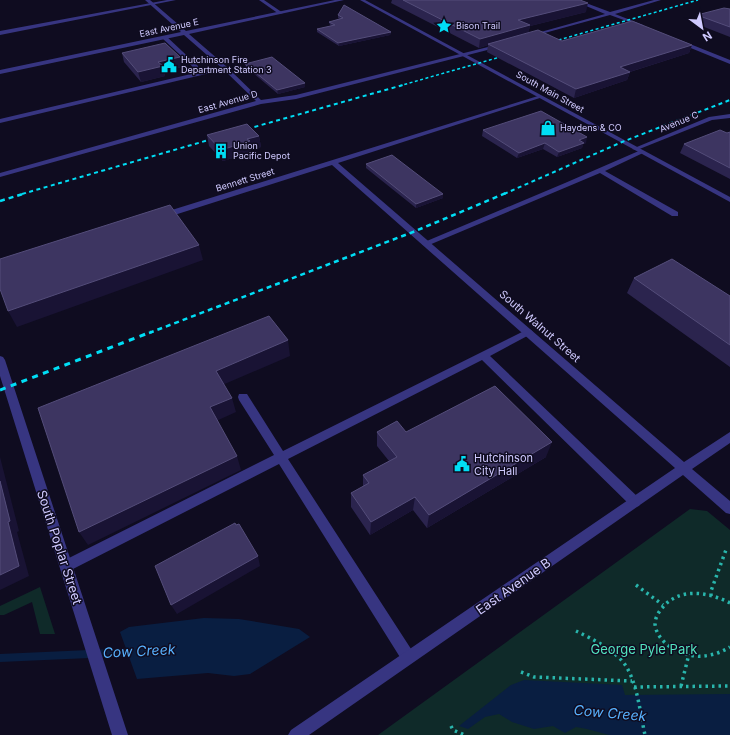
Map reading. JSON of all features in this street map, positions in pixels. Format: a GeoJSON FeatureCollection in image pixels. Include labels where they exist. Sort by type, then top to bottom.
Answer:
{"type":"FeatureCollection","features":[{"type":"Feature","properties":{"kind":"street"},"geometry":{"type":"LineString","coordinates":[[0,33],[150,2],[174,0]]}},
{"type":"Feature","properties":{"kind":"street"},"geometry":{"type":"LineString","coordinates":[[261,0],[281,13]]}},
{"type":"Feature","properties":{"kind":"street","name":"East Avenue E"},"geometry":{"type":"LineString","coordinates":[[0,72],[342,0]]}},
{"type":"Feature","properties":{"kind":"street","name":"South Main Street"},"geometry":{"type":"LineString","coordinates":[[362,0],[730,200]]}},
{"type":"Feature","properties":{"kind":"street"},"geometry":{"type":"LineString","coordinates":[[574,0],[648,29]]}},
{"type":"Feature","properties":{"kind":"street"},"geometry":{"type":"LineString","coordinates":[[528,38],[659,0]]}},
{"type":"Feature","properties":{"kind":"street"},"geometry":{"type":"LineString","coordinates":[[150,2],[225,68],[260,102]]}},
{"type":"Feature","properties":{"kind":"street"},"geometry":{"type":"LineString","coordinates":[[164,37],[196,67],[193,70],[177,74],[182,78]]}},
{"type":"Feature","properties":{"kind":"street"},"geometry":{"type":"LineString","coordinates":[[671,38],[730,62]]}},
{"type":"Feature","properties":{"kind":"street","name":"East Avenue D"},"geometry":{"type":"LineString","coordinates":[[0,175],[260,102],[296,97],[505,44]]}},
{"type":"Feature","properties":{"kind":"street"},"geometry":{"type":"LineString","coordinates":[[0,122],[225,68]]}},
{"type":"Feature","properties":{"kind":"street","name":"Bennett Street"},"geometry":{"type":"LineString","coordinates":[[151,219],[540,97]]}},
{"type":"Feature","properties":{"kind":"street","name":"Avenue C"},"geometry":{"type":"LineString","coordinates":[[426,243],[554,191],[638,150],[711,118],[730,116]]}},
{"type":"Feature","properties":{"kind":"street","name":"South Walnut Street"},"geometry":{"type":"LineString","coordinates":[[333,162],[730,509]]}},
{"type":"Feature","properties":{"kind":"street"},"geometry":{"type":"LineString","coordinates":[[599,170],[675,214]]}},
{"type":"Feature","properties":{"kind":"street"},"geometry":{"type":"LineString","coordinates":[[66,566],[528,332]]}},
{"type":"Feature","properties":{"kind":"street"},"geometry":{"type":"LineString","coordinates":[[483,355],[635,502]]}},
{"type":"Feature","properties":{"kind":"street","name":"South Poplar Street"},"geometry":{"type":"LineString","coordinates":[[0,360],[120,735]]}},
{"type":"Feature","properties":{"kind":"street"},"geometry":{"type":"LineString","coordinates":[[243,397],[408,657]]}},
{"type":"Feature","properties":{"kind":"street","name":"East Avenue B"},"geometry":{"type":"LineString","coordinates":[[296,735],[730,437]]}},
{"type":"Feature","properties":{"kind":"path"},"geometry":{"type":"LineString","coordinates":[[711,596],[711,591],[727,547]]}},
{"type":"Feature","properties":{"kind":"path"},"geometry":{"type":"LineString","coordinates":[[636,585],[663,605]]}},
{"type":"Feature","properties":{"kind":"path"},"geometry":{"type":"LineString","coordinates":[[730,603],[711,596],[690,593],[680,595],[663,605],[655,623],[658,634],[664,641],[689,654],[703,656],[730,647]]}},
{"type":"Feature","properties":{"kind":"path"},"geometry":{"type":"LineString","coordinates":[[576,631],[617,657],[626,666],[634,687],[645,735]]}},
{"type":"Feature","properties":{"kind":"path"},"geometry":{"type":"LineString","coordinates":[[681,686],[689,654]]}},
{"type":"Feature","properties":{"kind":"path"},"geometry":{"type":"LineString","coordinates":[[521,672],[534,677],[632,681]]}},
{"type":"Feature","properties":{"kind":"path"},"geometry":{"type":"LineString","coordinates":[[634,687],[730,686]]}},
{"type":"Feature","properties":{"kind":"path"},"geometry":{"type":"LineString","coordinates":[[451,726],[453,730],[465,735]]}},
{"type":"Feature","properties":{"kind":"green space","name":"George Pyle Park"},"geometry":{"type":"Polygon","coordinates":[[[690,509],[707,511],[730,530],[730,735],[378,735],[690,509]]]}},
{"type":"Feature","properties":{"kind":"green space"},"geometry":{"type":"Polygon","coordinates":[[[40,587],[55,634],[40,634],[32,602],[4,615],[0,615],[0,606],[40,587]]]}},
{"type":"Feature","properties":{"kind":"water"},"geometry":{"type":"Polygon","coordinates":[[[204,618],[239,619],[299,629],[310,637],[250,674],[234,676],[208,673],[137,679],[120,632],[129,627],[204,618]]]}},
{"type":"Feature","properties":{"kind":"water"},"geometry":{"type":"Polygon","coordinates":[[[524,680],[622,685],[625,695],[730,694],[730,735],[609,735],[576,727],[565,733],[553,726],[534,729],[512,722],[499,714],[485,717],[468,729],[459,726],[511,685],[524,680]]]}},
{"type":"Feature","properties":{"kind":"building"},"geometry":{"type":"Polygon","coordinates":[[[403,0],[580,0],[588,3],[518,20],[530,25],[480,39],[403,0]]]}},
{"type":"Feature","properties":{"kind":"building"},"geometry":{"type":"Polygon","coordinates":[[[344,5],[391,32],[338,43],[317,29],[335,25],[329,22],[343,18],[338,15],[344,5]]]}},
{"type":"Feature","properties":{"kind":"building"},"geometry":{"type":"Polygon","coordinates":[[[724,8],[730,9],[730,27],[697,15],[724,8]]]}},
{"type":"Feature","properties":{"kind":"building"},"geometry":{"type":"Polygon","coordinates":[[[632,21],[692,45],[620,67],[630,72],[576,89],[488,44],[538,30],[562,41],[632,21]]]}},
{"type":"Feature","properties":{"kind":"building"},"geometry":{"type":"Polygon","coordinates":[[[165,43],[180,57],[158,62],[163,66],[138,72],[122,53],[165,43]]]}},
{"type":"Feature","properties":{"kind":"building"},"geometry":{"type":"Polygon","coordinates":[[[272,57],[305,83],[277,90],[245,64],[272,57]]]}},
{"type":"Feature","properties":{"kind":"building"},"geometry":{"type":"Polygon","coordinates":[[[541,111],[587,137],[579,140],[584,143],[559,152],[545,143],[519,153],[483,130],[541,111]]]}},
{"type":"Feature","properties":{"kind":"building"},"geometry":{"type":"Polygon","coordinates":[[[247,124],[259,136],[247,139],[250,141],[221,150],[207,135],[247,124]]]}},
{"type":"Feature","properties":{"kind":"building"},"geometry":{"type":"Polygon","coordinates":[[[720,130],[727,133],[730,132],[730,168],[684,144],[720,130]]]}},
{"type":"Feature","properties":{"kind":"building"},"geometry":{"type":"Polygon","coordinates":[[[392,155],[443,194],[416,204],[366,164],[392,155]]]}},
{"type":"Feature","properties":{"kind":"building"},"geometry":{"type":"Polygon","coordinates":[[[170,205],[199,245],[8,311],[0,289],[0,259],[170,205]]]}},
{"type":"Feature","properties":{"kind":"building"},"geometry":{"type":"Polygon","coordinates":[[[672,259],[730,296],[730,345],[634,278],[672,259]]]}},
{"type":"Feature","properties":{"kind":"building"},"geometry":{"type":"Polygon","coordinates":[[[269,316],[288,340],[216,371],[232,398],[210,407],[237,456],[79,532],[38,408],[269,316]]]}},
{"type":"Feature","properties":{"kind":"building","name":"Hutchinson City Hall"},"geometry":{"type":"Polygon","coordinates":[[[495,386],[552,442],[429,515],[415,497],[371,522],[351,493],[369,483],[363,475],[397,457],[377,432],[397,421],[406,432],[495,386]]]}},
{"type":"Feature","properties":{"kind":"building"},"geometry":{"type":"Polygon","coordinates":[[[0,481],[19,566],[0,575],[0,481]]]}},
{"type":"Feature","properties":{"kind":"building"},"geometry":{"type":"Polygon","coordinates":[[[235,523],[236,525],[239,524],[258,556],[171,605],[155,566],[235,523]]]}},
{"type":"Feature","properties":{"kind":"waterway","name":"Cow Creek"},"geometry":{"type":"LineString","coordinates":[[0,658],[134,652]]}},
{"type":"Feature","properties":{"kind":"railway"},"geometry":{"type":"LineString","coordinates":[[548,43],[698,0]]}},
{"type":"Feature","properties":{"kind":"railway"},"geometry":{"type":"LineString","coordinates":[[399,86],[507,55]]}},
{"type":"Feature","properties":{"kind":"railway"},"geometry":{"type":"LineString","coordinates":[[240,131],[403,85]]}},
{"type":"Feature","properties":{"kind":"railway"},"geometry":{"type":"LineString","coordinates":[[504,194],[622,142],[730,100]]}},
{"type":"Feature","properties":{"kind":"railway"},"geometry":{"type":"LineString","coordinates":[[22,194],[219,137]]}},
{"type":"Feature","properties":{"kind":"railway"},"geometry":{"type":"LineString","coordinates":[[0,201],[26,193]]}},
{"type":"Feature","properties":{"kind":"railway"},"geometry":{"type":"LineString","coordinates":[[149,333],[413,232],[506,193]]}},
{"type":"Feature","properties":{"kind":"railway"},"geometry":{"type":"LineString","coordinates":[[0,390],[151,332]]}},
{"type":"Feature","properties":{"kind":"place","name":"Bison Trail"},"geometry":{"type":"Point","coordinates":[444,26]}},
{"type":"Feature","properties":{"kind":"place","name":"Hutchinson Fire Department Station 3"},"geometry":{"type":"Point","coordinates":[169,65]}},
{"type":"Feature","properties":{"kind":"place","name":"Haydens & CO"},"geometry":{"type":"Point","coordinates":[548,128]}},
{"type":"Feature","properties":{"kind":"place","name":"Union Pacific Depot"},"geometry":{"type":"Point","coordinates":[221,151]}},
{"type":"Feature","properties":{"kind":"place","name":"Hutchinson City Hall"},"geometry":{"type":"Point","coordinates":[462,464]}}]}
